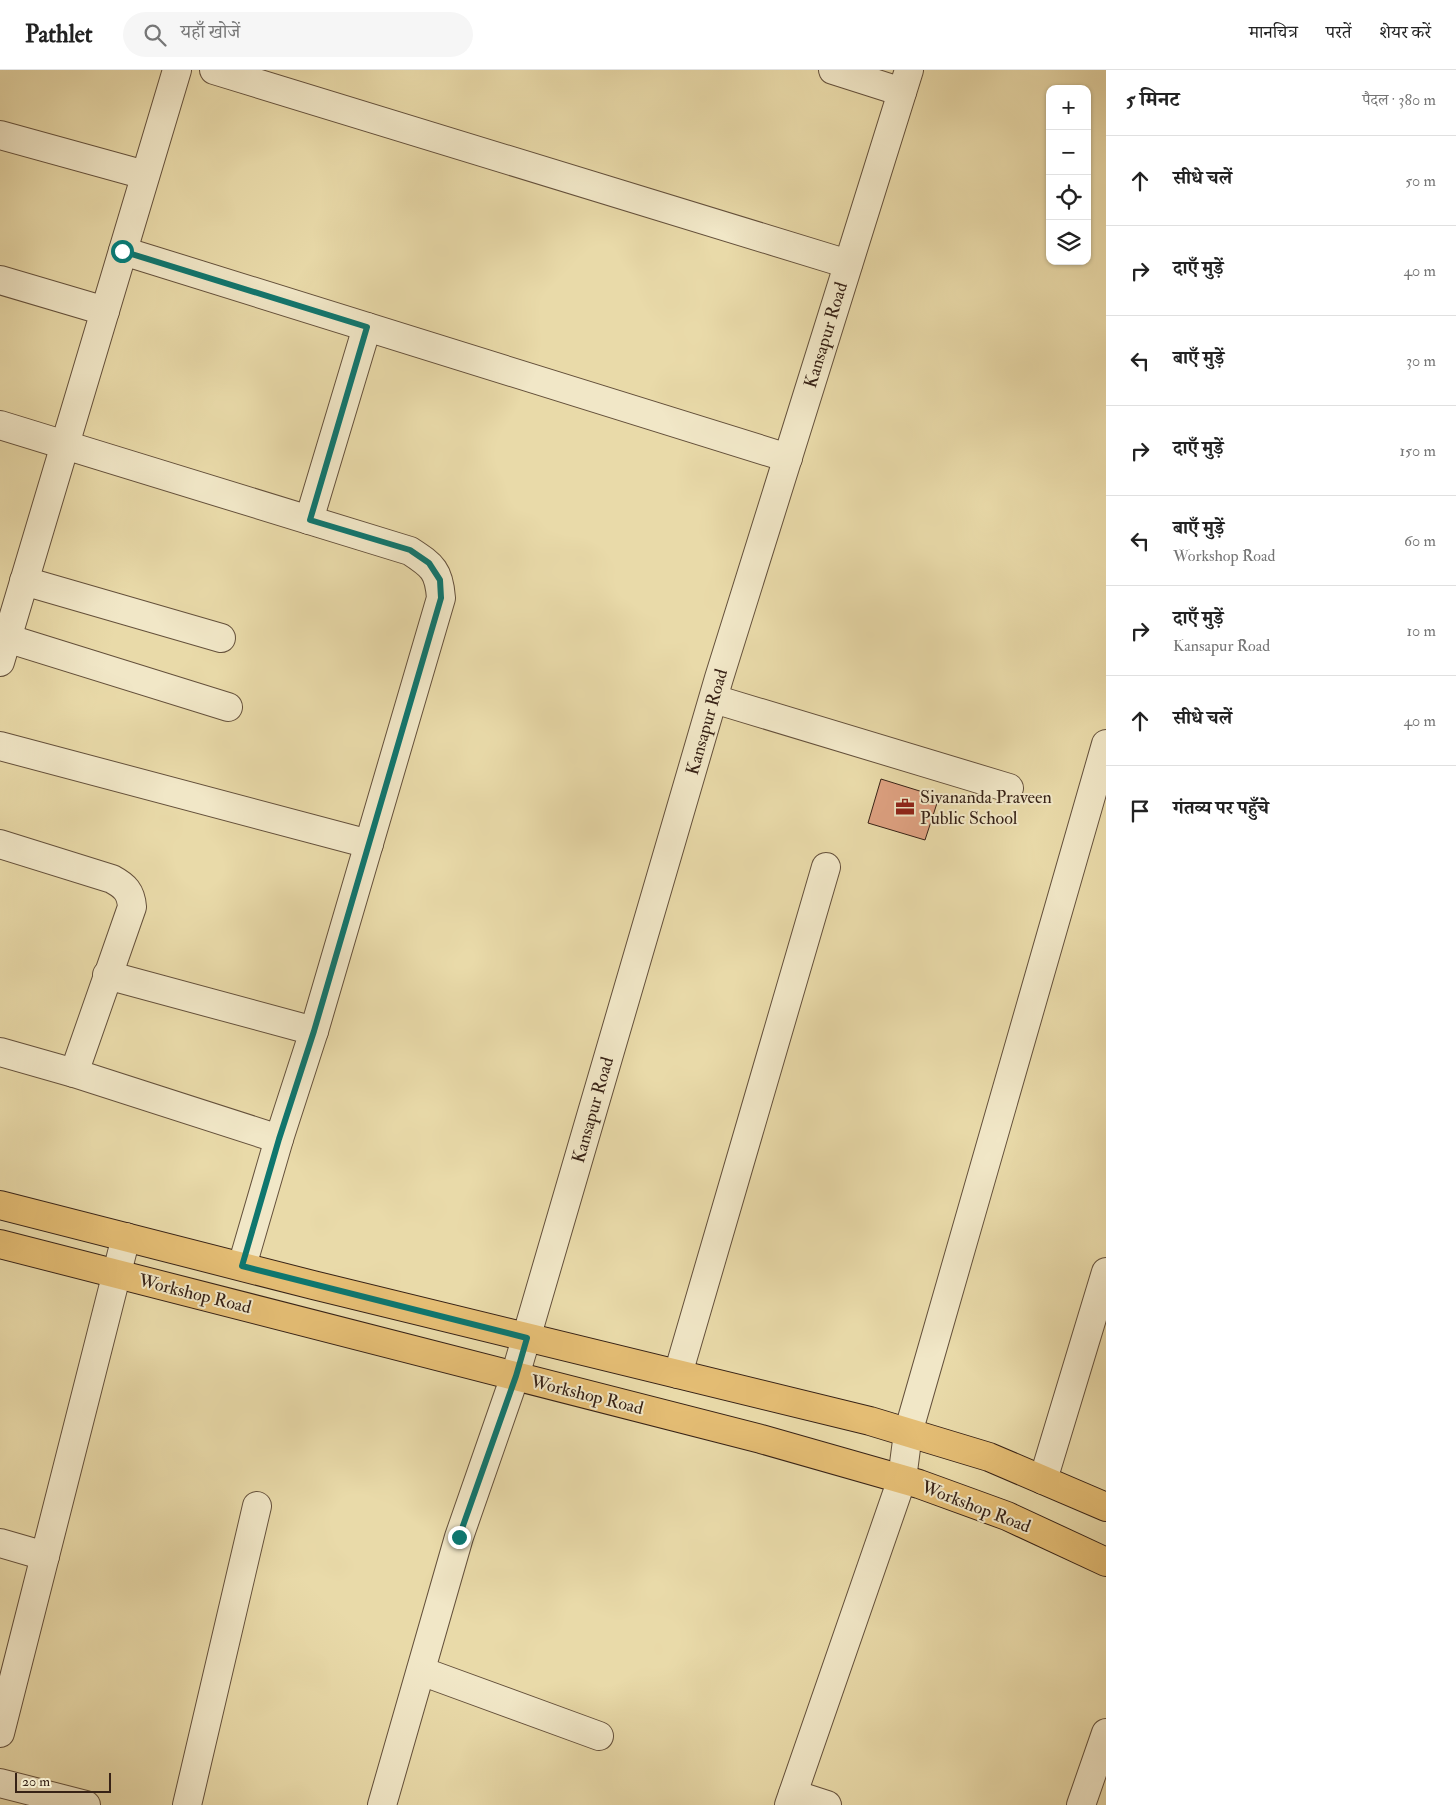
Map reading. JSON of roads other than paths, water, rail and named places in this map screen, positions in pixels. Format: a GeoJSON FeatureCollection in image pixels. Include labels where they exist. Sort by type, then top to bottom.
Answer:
{"type":"FeatureCollection","features":[{"type":"Feature","properties":{"kind":"main road"},"geometry":{"type":"LineString","coordinates":[[0,1205],[527,1338],[870,1422],[989,1457],[1106,1507]]}},
{"type":"Feature","properties":{"kind":"main road","name":"Workshop Road"},"geometry":{"type":"LineString","coordinates":[[0,1244],[761,1439],[902,1480],[1007,1516],[1106,1562]]}},
{"type":"Feature","properties":{"kind":"street"},"geometry":{"type":"LineString","coordinates":[[177,70],[24,581],[2,646],[228,707]]}},
{"type":"Feature","properties":{"kind":"street"},"geometry":{"type":"LineString","coordinates":[[214,70],[848,264]]}},
{"type":"Feature","properties":{"kind":"street"},"geometry":{"type":"LineString","coordinates":[[833,70],[906,81]]}},
{"type":"Feature","properties":{"kind":"street","name":"Kansapur Road"},"geometry":{"type":"LineString","coordinates":[[382,1805],[459,1537],[516,1376],[714,699],[906,81]]}},
{"type":"Feature","properties":{"kind":"street"},"geometry":{"type":"LineString","coordinates":[[0,135],[145,175]]}},
{"type":"Feature","properties":{"kind":"street"},"geometry":{"type":"LineString","coordinates":[[122,251],[788,458]]}},
{"type":"Feature","properties":{"kind":"street"},"geometry":{"type":"LineString","coordinates":[[0,280],[105,311]]}},
{"type":"Feature","properties":{"kind":"street"},"geometry":{"type":"LineString","coordinates":[[310,520],[367,327]]}},
{"type":"Feature","properties":{"kind":"street"},"geometry":{"type":"LineString","coordinates":[[0,425],[410,550],[429,563],[440,580],[441,598],[314,1031],[279,1139],[242,1266]]}},
{"type":"Feature","properties":{"kind":"street"},"geometry":{"type":"LineString","coordinates":[[24,581],[221,638]]}},
{"type":"Feature","properties":{"kind":"street"},"geometry":{"type":"LineString","coordinates":[[714,699],[1009,788]]}},
{"type":"Feature","properties":{"kind":"street"},"geometry":{"type":"LineString","coordinates":[[827,1805],[791,1799],[902,1480],[908,1433],[1106,744]]}},
{"type":"Feature","properties":{"kind":"street"},"geometry":{"type":"LineString","coordinates":[[0,746],[369,844]]}},
{"type":"Feature","properties":{"kind":"street"},"geometry":{"type":"LineString","coordinates":[[0,844],[112,879],[124,886],[131,896],[132,907],[74,1073]]}},
{"type":"Feature","properties":{"kind":"street"},"geometry":{"type":"LineString","coordinates":[[678,1374],[826,867]]}},
{"type":"Feature","properties":{"kind":"street"},"geometry":{"type":"LineString","coordinates":[[107,975],[314,1031]]}},
{"type":"Feature","properties":{"kind":"street"},"geometry":{"type":"LineString","coordinates":[[0,1052],[74,1073],[279,1139]]}},
{"type":"Feature","properties":{"kind":"street"},"geometry":{"type":"LineString","coordinates":[[0,1733],[126,1237]]}},
{"type":"Feature","properties":{"kind":"street"},"geometry":{"type":"LineString","coordinates":[[1043,1480],[1106,1272]]}},
{"type":"Feature","properties":{"kind":"street"},"geometry":{"type":"LineString","coordinates":[[187,1805],[257,1506]]}},
{"type":"Feature","properties":{"kind":"street"},"geometry":{"type":"LineString","coordinates":[[0,1544],[45,1556]]}},
{"type":"Feature","properties":{"kind":"street"},"geometry":{"type":"LineString","coordinates":[[421,1671],[599,1736]]}},
{"type":"Feature","properties":{"kind":"street"},"geometry":{"type":"LineString","coordinates":[[1081,1805],[1106,1733]]}},
{"type":"Feature","properties":{"kind":"street"},"geometry":{"type":"LineString","coordinates":[[0,1783],[86,1805]]}},
{"type":"Feature","properties":{"kind":"place","name":"Sivananda Praveen Public School"},"geometry":{"type":"Point","coordinates":[905,807]}}]}
